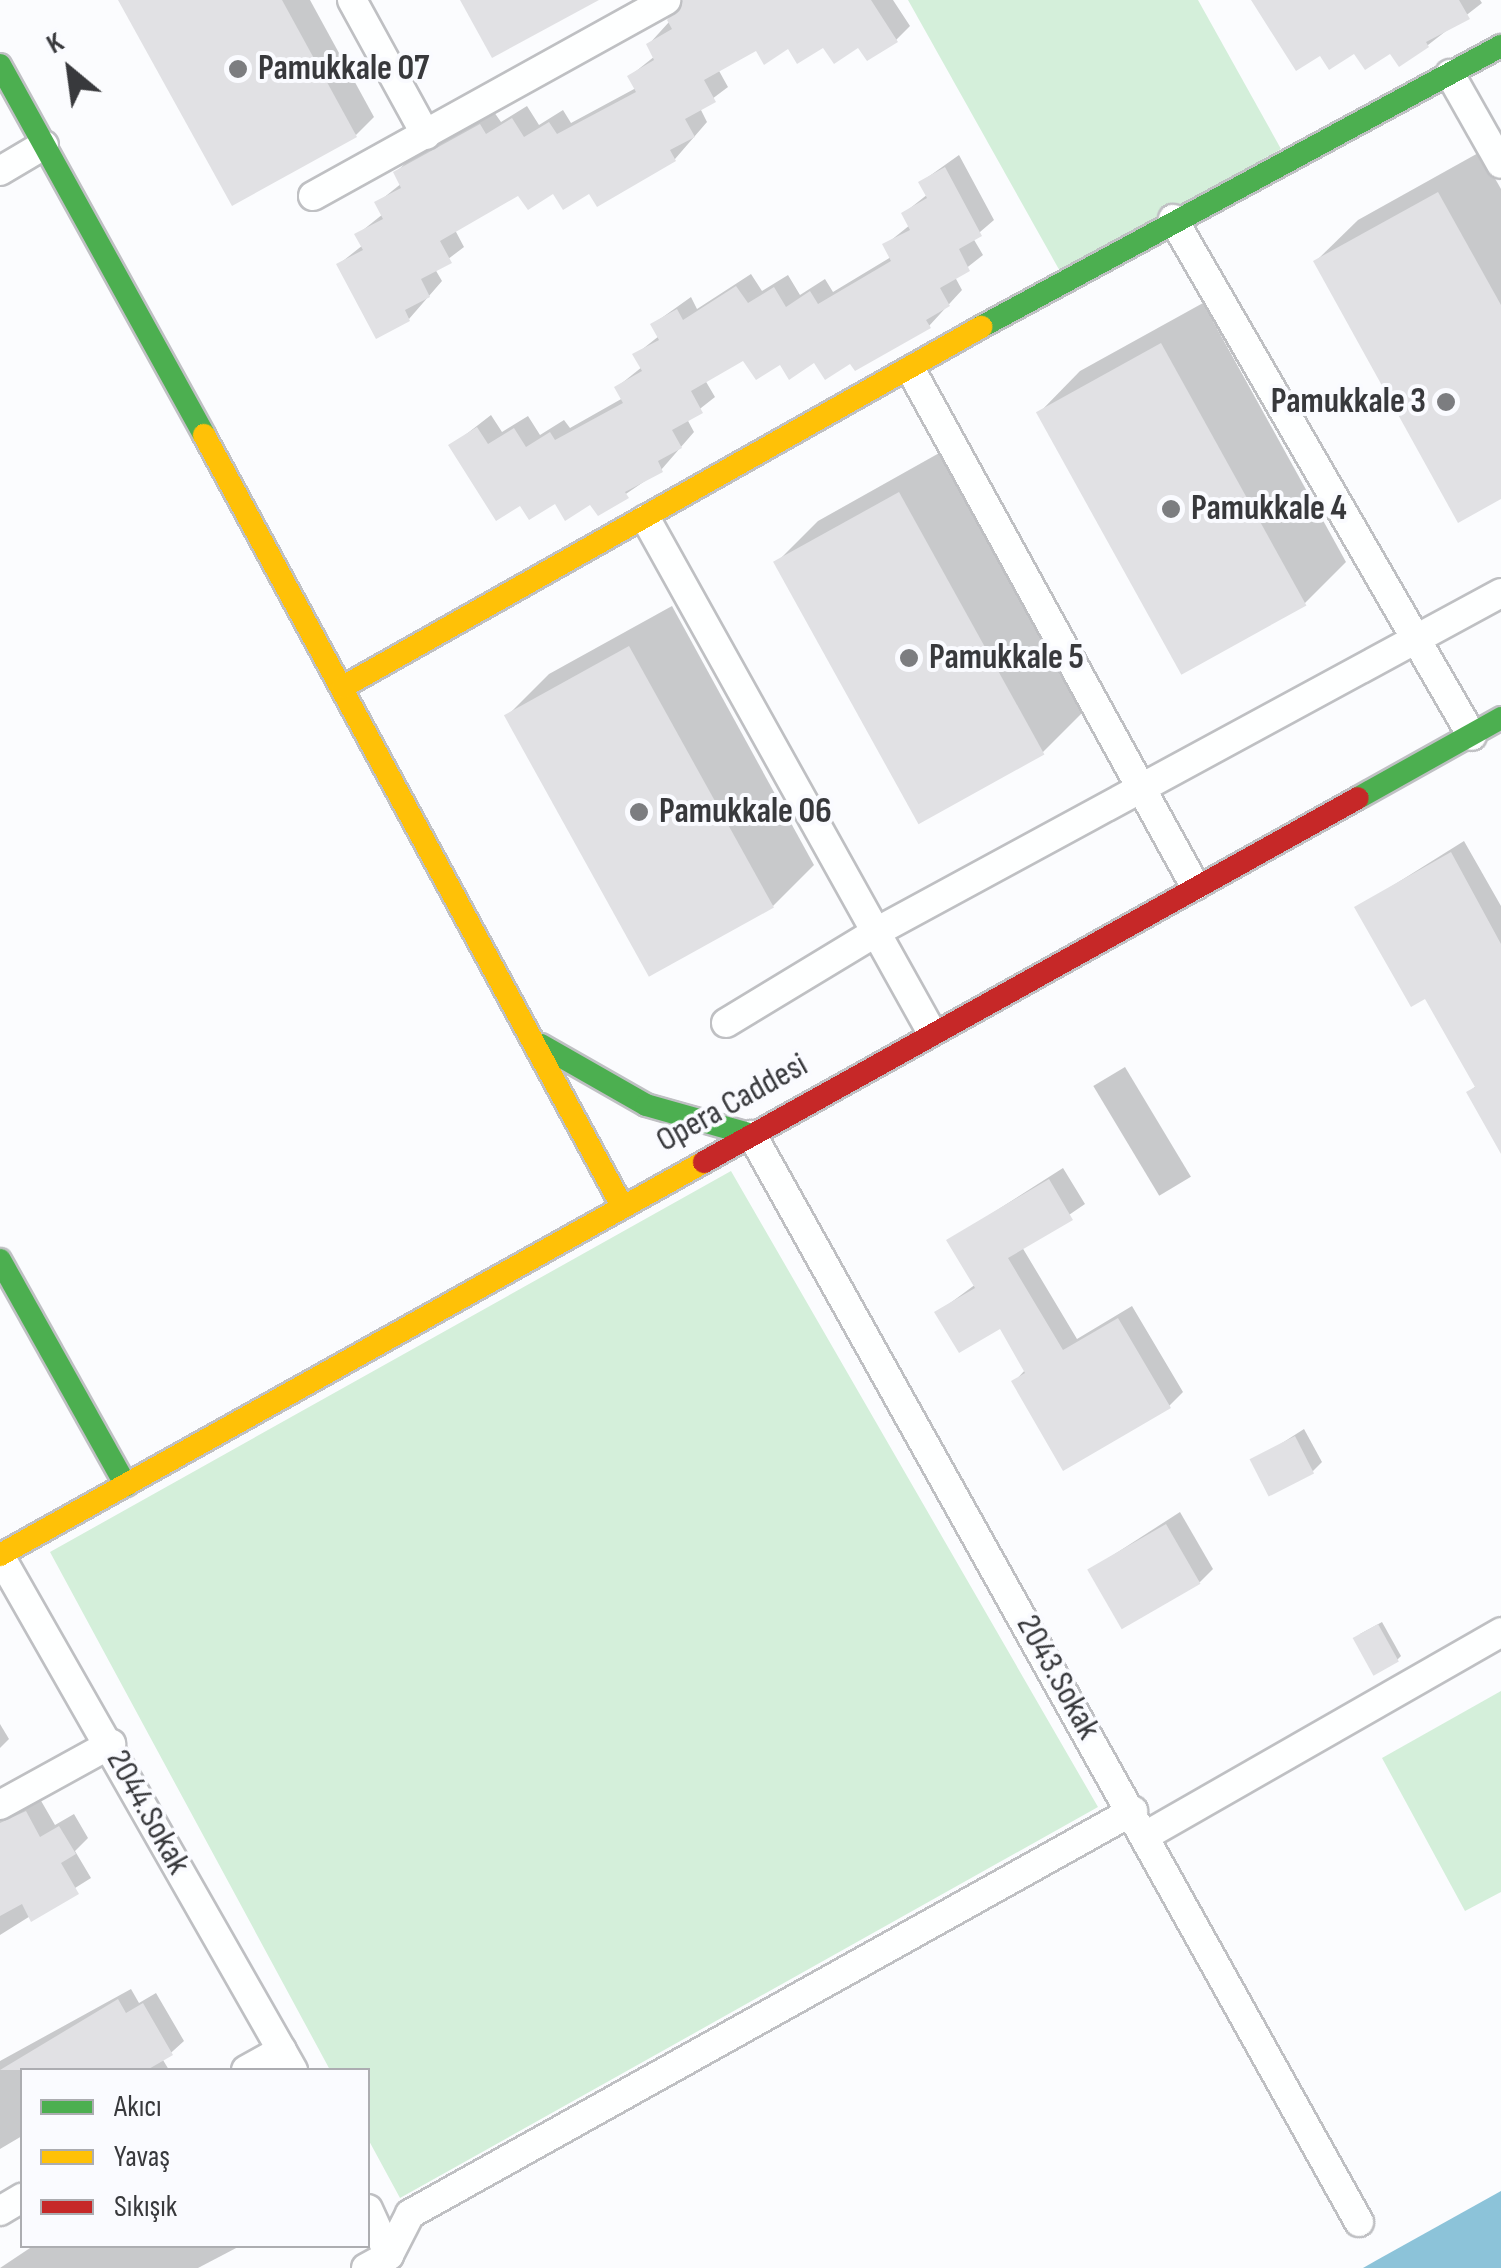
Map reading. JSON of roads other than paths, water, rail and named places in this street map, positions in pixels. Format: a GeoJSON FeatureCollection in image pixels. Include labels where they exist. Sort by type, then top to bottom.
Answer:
{"type":"FeatureCollection","features":[{"type":"Feature","properties":{"kind":"street"},"geometry":{"type":"LineString","coordinates":[[352,0],[426,134]]}},
{"type":"Feature","properties":{"kind":"street"},"geometry":{"type":"LineString","coordinates":[[314,196],[666,0]]}},
{"type":"Feature","properties":{"kind":"street"},"geometry":{"type":"LineString","coordinates":[[343,687],[1173,219],[1501,46]]}},
{"type":"Feature","properties":{"kind":"street"},"geometry":{"type":"LineString","coordinates":[[0,65],[343,687],[621,1204]]}},
{"type":"Feature","properties":{"kind":"street"},"geometry":{"type":"LineString","coordinates":[[1450,74],[1501,164]]}},
{"type":"Feature","properties":{"kind":"street"},"geometry":{"type":"LineString","coordinates":[[0,170],[44,145]]}},
{"type":"Feature","properties":{"kind":"street"},"geometry":{"type":"LineString","coordinates":[[1173,219],[1472,736]]}},
{"type":"Feature","properties":{"kind":"street"},"geometry":{"type":"LineString","coordinates":[[911,370],[1196,886]]}},
{"type":"Feature","properties":{"kind":"street"},"geometry":{"type":"LineString","coordinates":[[646,519],[932,1030]]}},
{"type":"Feature","properties":{"kind":"street"},"geometry":{"type":"LineString","coordinates":[[726,1023],[876,932],[1142,793],[1501,593]]}},
{"type":"Feature","properties":{"kind":"street","name":"Opera Caddesi"},"geometry":{"type":"LineString","coordinates":[[0,1556],[932,1030],[1501,718]]}},
{"type":"Feature","properties":{"kind":"street"},"geometry":{"type":"LineString","coordinates":[[534,1040],[596,1082],[646,1105],[752,1134]]}},
{"type":"Feature","properties":{"kind":"street","name":"2043.Sokak"},"geometry":{"type":"LineString","coordinates":[[752,1134],[1360,2222]]}},
{"type":"Feature","properties":{"kind":"street"},"geometry":{"type":"LineString","coordinates":[[0,1260],[126,1485]]}},
{"type":"Feature","properties":{"kind":"street","name":"2044.Sokak"},"geometry":{"type":"LineString","coordinates":[[0,1556],[287,2060]]}},
{"type":"Feature","properties":{"kind":"street"},"geometry":{"type":"LineString","coordinates":[[378,2262],[410,2214],[1501,1632]]}},
{"type":"Feature","properties":{"kind":"street"},"geometry":{"type":"LineString","coordinates":[[0,1805],[110,1744]]}},
{"type":"Feature","properties":{"kind":"street"},"geometry":{"type":"LineString","coordinates":[[254,2068],[287,2060]]}},
{"type":"Feature","properties":{"kind":"street"},"geometry":{"type":"LineString","coordinates":[[370,2220],[378,2262]]}},
{"type":"Feature","properties":{"kind":"water"},"geometry":{"type":"Polygon","coordinates":[[[1501,2191],[1501,2268],[1363,2268],[1377,2260],[1501,2191]]]}},
{"type":"Feature","properties":{"kind":"place","name":"Pamukkale 07"},"geometry":{"type":"Point","coordinates":[238,69]}},
{"type":"Feature","properties":{"kind":"place","name":"Pamukkale 3"},"geometry":{"type":"Point","coordinates":[1446,402]}},
{"type":"Feature","properties":{"kind":"place","name":"Pamukkale 4"},"geometry":{"type":"Point","coordinates":[1171,509]}},
{"type":"Feature","properties":{"kind":"place","name":"Pamukkale 5"},"geometry":{"type":"Point","coordinates":[909,658]}},
{"type":"Feature","properties":{"kind":"place","name":"Pamukkale 06"},"geometry":{"type":"Point","coordinates":[639,812]}}]}
